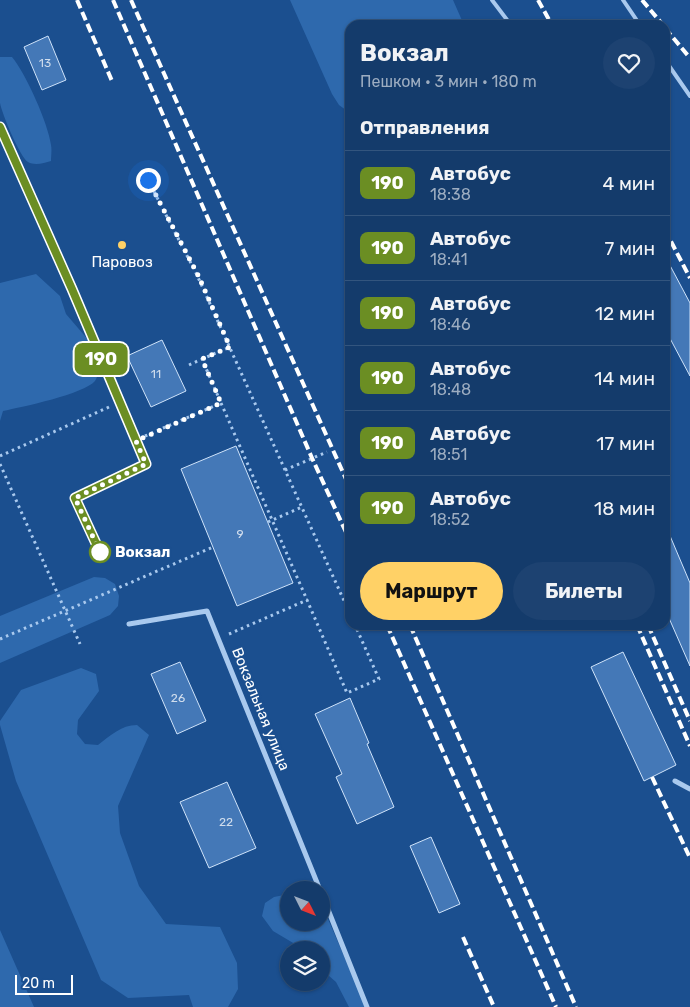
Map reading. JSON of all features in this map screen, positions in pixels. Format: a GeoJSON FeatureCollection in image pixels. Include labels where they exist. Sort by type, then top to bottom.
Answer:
{"type":"FeatureCollection","features":[{"type":"Feature","properties":{"kind":"street"},"geometry":{"type":"LineString","coordinates":[[0,127],[68,280],[146,464],[75,498],[100,552]]}},
{"type":"Feature","properties":{"kind":"street","name":"Вокзальная улица"},"geometry":{"type":"LineString","coordinates":[[130,624],[207,610],[317,881]]}},
{"type":"Feature","properties":{"kind":"street"},"geometry":{"type":"LineString","coordinates":[[675,781],[690,789]]}},
{"type":"Feature","properties":{"kind":"street","name":"Вокзальная улица"},"geometry":{"type":"LineString","coordinates":[[330,914],[367,1007]]}},
{"type":"Feature","properties":{"kind":"lane"},"geometry":{"type":"LineString","coordinates":[[492,0],[507,20]]}},
{"type":"Feature","properties":{"kind":"lane"},"geometry":{"type":"LineString","coordinates":[[623,0],[637,20]]}},
{"type":"Feature","properties":{"kind":"lane"},"geometry":{"type":"LineString","coordinates":[[670,67],[690,96]]}},
{"type":"Feature","properties":{"kind":"path"},"geometry":{"type":"LineString","coordinates":[[148,180],[198,275],[345,603]]}},
{"type":"Feature","properties":{"kind":"path"},"geometry":{"type":"LineString","coordinates":[[189,365],[230,347]]}},
{"type":"Feature","properties":{"kind":"path"},"geometry":{"type":"LineString","coordinates":[[202,359],[347,693],[379,679],[357,630]]}},
{"type":"Feature","properties":{"kind":"path"},"geometry":{"type":"LineString","coordinates":[[0,456],[120,403]]}},
{"type":"Feature","properties":{"kind":"path"},"geometry":{"type":"LineString","coordinates":[[136,441],[221,403]]}},
{"type":"Feature","properties":{"kind":"path"},"geometry":{"type":"LineString","coordinates":[[285,470],[327,452]]}},
{"type":"Feature","properties":{"kind":"path"},"geometry":{"type":"LineString","coordinates":[[0,464],[80,644]]}},
{"type":"Feature","properties":{"kind":"path"},"geometry":{"type":"LineString","coordinates":[[268,522],[302,507]]}},
{"type":"Feature","properties":{"kind":"path"},"geometry":{"type":"LineString","coordinates":[[0,639],[213,547]]}},
{"type":"Feature","properties":{"kind":"path"},"geometry":{"type":"LineString","coordinates":[[219,638],[307,600]]}},
{"type":"Feature","properties":{"kind":"shaded area"},"geometry":{"type":"Polygon","coordinates":[[[290,0],[453,0],[462,20],[345,20],[345,109],[339,105],[332,94],[290,0]]]}},
{"type":"Feature","properties":{"kind":"shaded area"},"geometry":{"type":"Polygon","coordinates":[[[0,57],[12,57],[30,87],[49,136],[51,161],[37,164],[28,162],[16,144],[0,103],[0,57]]]}},
{"type":"Feature","properties":{"kind":"shaded area"},"geometry":{"type":"Polygon","coordinates":[[[36,274],[60,296],[66,314],[90,342],[101,362],[95,381],[89,386],[66,395],[3,411],[0,421],[0,283],[36,274]]]}},
{"type":"Feature","properties":{"kind":"shaded area"},"geometry":{"type":"Polygon","coordinates":[[[94,577],[105,578],[115,584],[119,596],[118,606],[110,615],[0,663],[0,616],[94,577]]]}},
{"type":"Feature","properties":{"kind":"shaded area"},"geometry":{"type":"Polygon","coordinates":[[[81,668],[96,674],[99,691],[78,720],[77,734],[85,744],[98,745],[116,732],[131,725],[137,725],[149,735],[118,806],[120,833],[139,886],[166,924],[220,927],[237,963],[238,989],[228,1007],[193,1007],[189,995],[128,998],[101,980],[16,781],[0,725],[0,721],[21,690],[81,668]]]}},
{"type":"Feature","properties":{"kind":"shaded area"},"geometry":{"type":"Polygon","coordinates":[[[280,896],[280,931],[330,931],[330,924],[366,1007],[349,1007],[336,982],[330,977],[330,941],[290,941],[273,931],[262,916],[265,903],[274,897],[280,896]]]}},
{"type":"Feature","properties":{"kind":"shaded area"},"geometry":{"type":"Polygon","coordinates":[[[0,930],[34,1007],[0,1007],[0,930]]]}},
{"type":"Feature","properties":{"kind":"building"},"geometry":{"type":"Polygon","coordinates":[[[48,36],[66,80],[42,90],[24,47],[48,36]]]}},
{"type":"Feature","properties":{"kind":"building"},"geometry":{"type":"Polygon","coordinates":[[[670,265],[690,303],[690,376],[670,338],[670,265]]]}},
{"type":"Feature","properties":{"kind":"building"},"geometry":{"type":"Polygon","coordinates":[[[162,340],[186,391],[151,407],[127,356],[162,340]]]}},
{"type":"Feature","properties":{"kind":"building"},"geometry":{"type":"Polygon","coordinates":[[[236,446],[293,583],[237,606],[181,469],[236,446]]]}},
{"type":"Feature","properties":{"kind":"building"},"geometry":{"type":"Polygon","coordinates":[[[670,536],[690,583],[690,666],[670,620],[670,536]]]}},
{"type":"Feature","properties":{"kind":"building"},"geometry":{"type":"Polygon","coordinates":[[[623,652],[676,765],[644,781],[591,667],[623,652]]]}},
{"type":"Feature","properties":{"kind":"building"},"geometry":{"type":"Polygon","coordinates":[[[180,662],[206,721],[177,734],[151,674],[180,662]]]}},
{"type":"Feature","properties":{"kind":"building"},"geometry":{"type":"Polygon","coordinates":[[[350,698],[394,807],[357,824],[336,777],[342,774],[315,714],[350,698]]]}},
{"type":"Feature","properties":{"kind":"building"},"geometry":{"type":"Polygon","coordinates":[[[227,782],[256,848],[209,868],[180,802],[227,782]]]}},
{"type":"Feature","properties":{"kind":"building"},"geometry":{"type":"Polygon","coordinates":[[[431,837],[460,904],[439,913],[410,846],[431,837]]]}},
{"type":"Feature","properties":{"kind":"railway"},"geometry":{"type":"LineString","coordinates":[[77,0],[112,81]]}},
{"type":"Feature","properties":{"kind":"railway"},"geometry":{"type":"LineString","coordinates":[[113,0],[345,530]]}},
{"type":"Feature","properties":{"kind":"railway"},"geometry":{"type":"LineString","coordinates":[[131,0],[345,477]]}},
{"type":"Feature","properties":{"kind":"railway"},"geometry":{"type":"LineString","coordinates":[[538,0],[549,20]]}},
{"type":"Feature","properties":{"kind":"railway"},"geometry":{"type":"LineString","coordinates":[[642,0],[659,20]]}},
{"type":"Feature","properties":{"kind":"railway"},"geometry":{"type":"LineString","coordinates":[[670,34],[690,58]]}},
{"type":"Feature","properties":{"kind":"railway"},"geometry":{"type":"LineString","coordinates":[[670,240],[690,278]]}},
{"type":"Feature","properties":{"kind":"railway"},"geometry":{"type":"LineString","coordinates":[[389,630],[556,1007]]}},
{"type":"Feature","properties":{"kind":"railway"},"geometry":{"type":"LineString","coordinates":[[412,630],[576,1007]]}},
{"type":"Feature","properties":{"kind":"railway"},"geometry":{"type":"LineString","coordinates":[[639,630],[690,746]]}},
{"type":"Feature","properties":{"kind":"railway"},"geometry":{"type":"LineString","coordinates":[[650,630],[690,721]]}},
{"type":"Feature","properties":{"kind":"railway"},"geometry":{"type":"LineString","coordinates":[[652,777],[690,858]]}},
{"type":"Feature","properties":{"kind":"railway"},"geometry":{"type":"LineString","coordinates":[[463,937],[494,1007]]}},
{"type":"Feature","properties":{"kind":"bus line","name":"190"},"geometry":{"type":"LineString","coordinates":[[0,127],[72,289],[146,464],[75,498],[100,552]]}},
{"type":"Feature","properties":{"kind":"place","name":"Паровоз"},"geometry":{"type":"Point","coordinates":[122,245]}},
{"type":"Feature","properties":{"kind":"place","name":"Вокзал"},"geometry":{"type":"Point","coordinates":[100,552]}},
{"type":"Feature","properties":{"kind":"route"},"geometry":{"type":"LineString","coordinates":[[100,552],[75,498],[146,464],[136,441],[221,403],[202,359],[230,347],[198,275],[148,180]]}}]}
